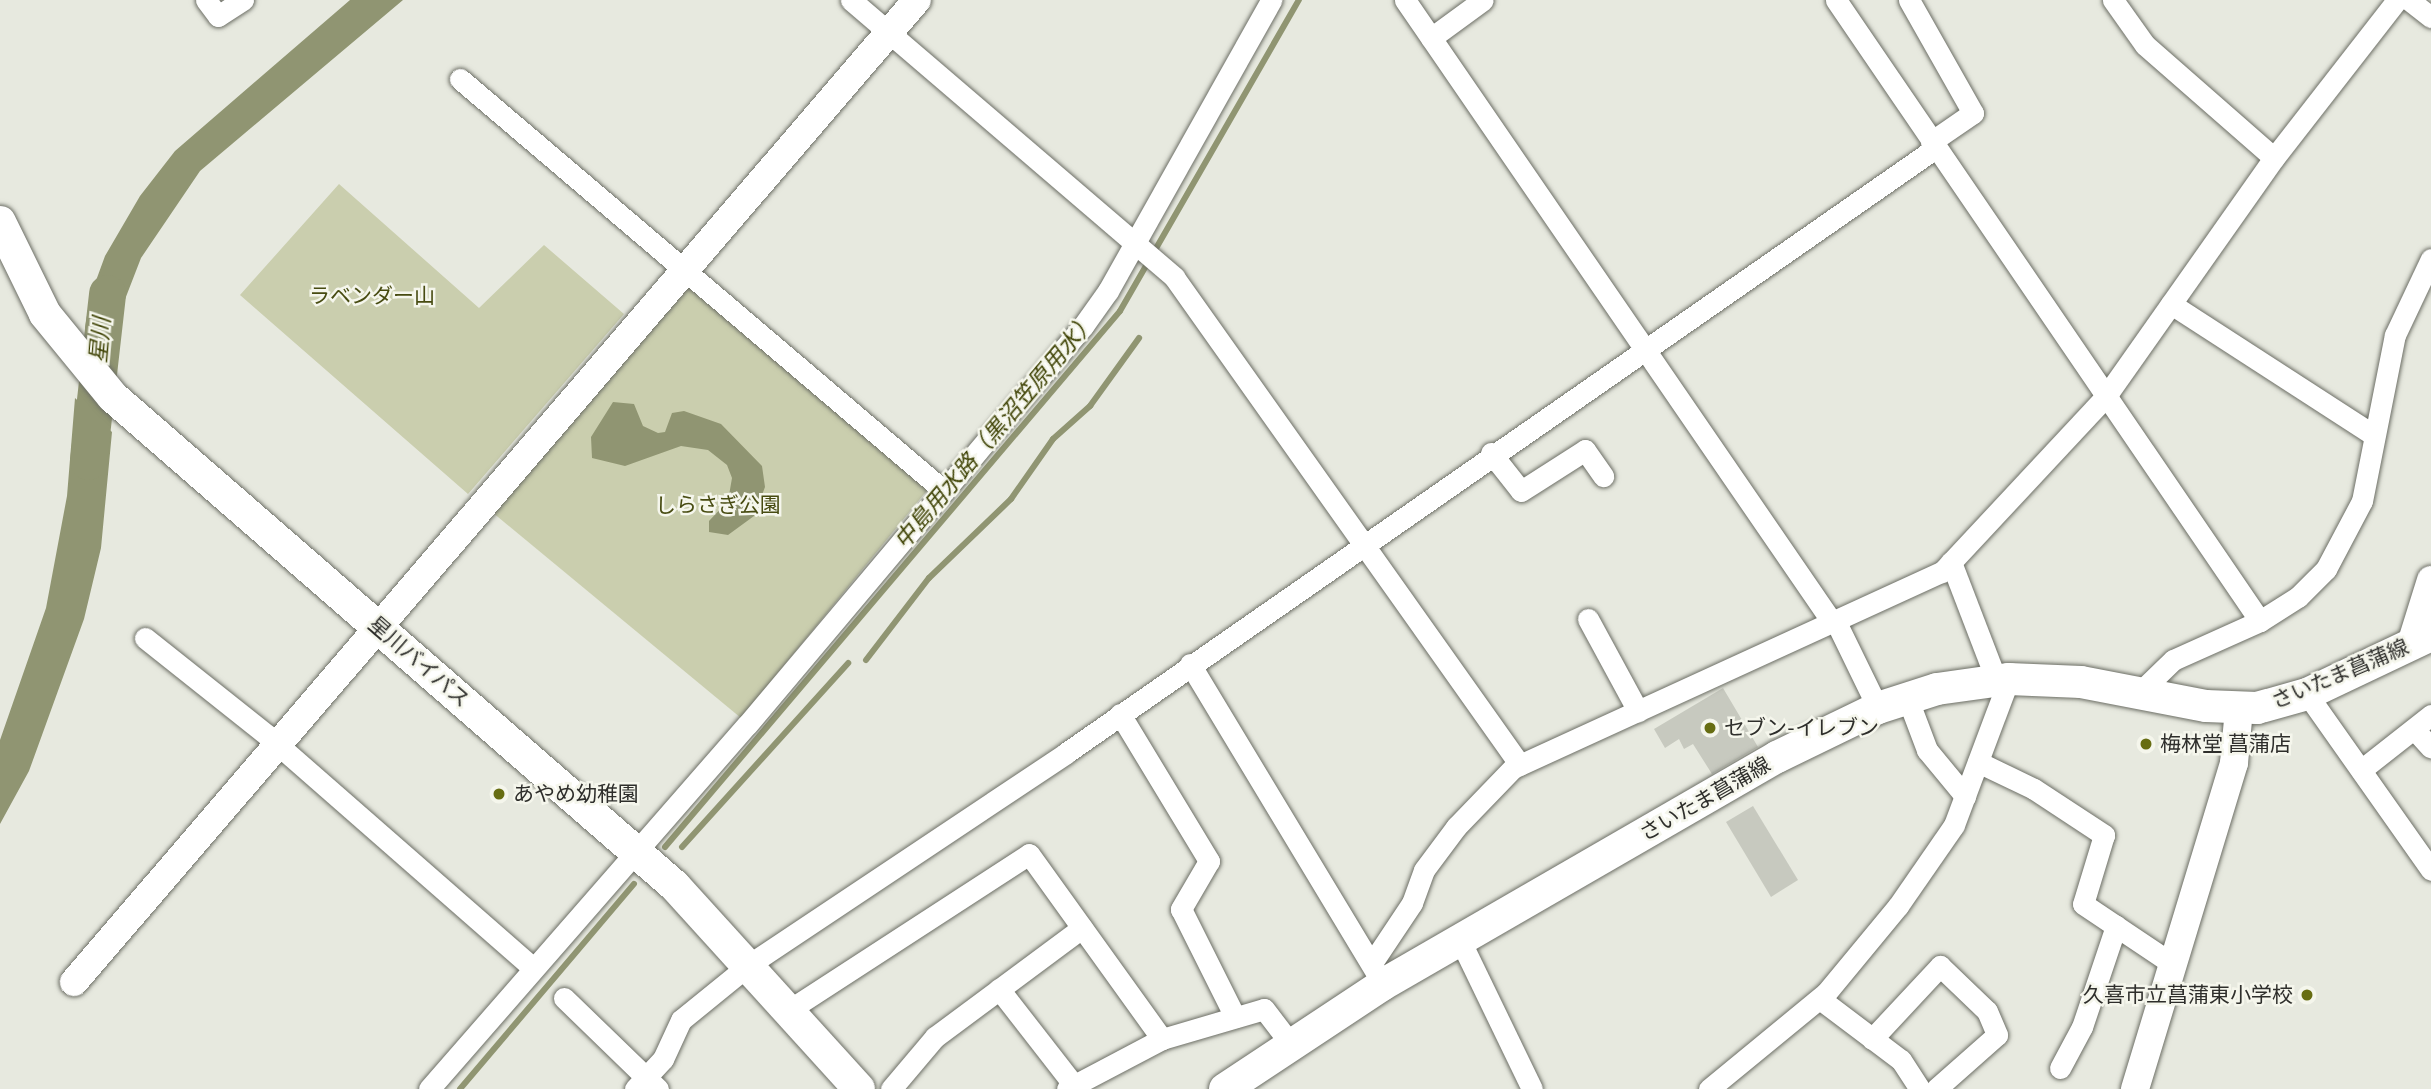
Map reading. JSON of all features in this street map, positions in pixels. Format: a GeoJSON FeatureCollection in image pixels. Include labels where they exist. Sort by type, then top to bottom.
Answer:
{"type":"FeatureCollection","features":[{"type":"Feature","properties":{"kind":"main road","name":"星川バイパス"},"geometry":{"type":"LineString","coordinates":[[0,222],[17,266],[52,325],[142,425],[379,626],[633,850],[750,964],[859,1089]]}},
{"type":"Feature","properties":{"kind":"main road","name":"さいたま菖蒲線"},"geometry":{"type":"LineString","coordinates":[[1225,1089],[1290,1043],[1377,974],[1460,940],[1777,757],[1878,708],[1907,697],[2003,679],[2140,692],[2239,709],[2306,694],[2421,640]]}},
{"type":"Feature","properties":{"kind":"street"},"geometry":{"type":"LineString","coordinates":[[205,0],[218,16],[243,0]]}},
{"type":"Feature","properties":{"kind":"street"},"geometry":{"type":"LineString","coordinates":[[851,0],[1163,266],[1189,294],[1520,765]]}},
{"type":"Feature","properties":{"kind":"street"},"geometry":{"type":"LineString","coordinates":[[74,982],[917,0]]}},
{"type":"Feature","properties":{"kind":"street"},"geometry":{"type":"LineString","coordinates":[[429,1089],[633,850],[747,725],[1083,326],[1138,245],[1271,0]]}},
{"type":"Feature","properties":{"kind":"street"},"geometry":{"type":"LineString","coordinates":[[1405,0],[1833,621],[1878,708]]}},
{"type":"Feature","properties":{"kind":"street"},"geometry":{"type":"LineString","coordinates":[[1431,38],[1483,0]]}},
{"type":"Feature","properties":{"kind":"street"},"geometry":{"type":"LineString","coordinates":[[1836,0],[1932,146],[2260,621]]}},
{"type":"Feature","properties":{"kind":"street"},"geometry":{"type":"LineString","coordinates":[[564,998],[647,1084],[663,1059],[681,1020],[750,964],[1120,714],[1362,542],[1932,146],[1973,113],[1909,0]]}},
{"type":"Feature","properties":{"kind":"street"},"geometry":{"type":"LineString","coordinates":[[2113,0],[2146,45],[2274,158]]}},
{"type":"Feature","properties":{"kind":"street"},"geometry":{"type":"LineString","coordinates":[[1377,974],[1412,903],[1424,870],[1456,827],[1520,765],[1942,572],[2106,396],[2274,158],[2397,0]]}},
{"type":"Feature","properties":{"kind":"street"},"geometry":{"type":"LineString","coordinates":[[2409,0],[2431,17]]}},
{"type":"Feature","properties":{"kind":"street"},"geometry":{"type":"LineString","coordinates":[[460,79],[943,490]]}},
{"type":"Feature","properties":{"kind":"street"},"geometry":{"type":"LineString","coordinates":[[2140,692],[2173,660],[2260,621],[2298,597],[2326,569],[2349,533],[2362,501],[2372,434],[2395,335],[2431,259]]}},
{"type":"Feature","properties":{"kind":"street"},"geometry":{"type":"LineString","coordinates":[[2171,304],[2372,434]]}},
{"type":"Feature","properties":{"kind":"street"},"geometry":{"type":"LineString","coordinates":[[1491,453],[1521,491],[1585,450],[1603,476]]}},
{"type":"Feature","properties":{"kind":"street"},"geometry":{"type":"LineString","coordinates":[[1709,1089],[1820,999],[1898,906],[1954,825],[1978,762],[2003,679],[1951,562]]}},
{"type":"Feature","properties":{"kind":"street"},"geometry":{"type":"LineString","coordinates":[[2421,640],[2431,580]]}},
{"type":"Feature","properties":{"kind":"street"},"geometry":{"type":"LineString","coordinates":[[1588,619],[1638,711]]}},
{"type":"Feature","properties":{"kind":"street"},"geometry":{"type":"LineString","coordinates":[[145,638],[278,746],[533,968]]}},
{"type":"Feature","properties":{"kind":"street"},"geometry":{"type":"LineString","coordinates":[[1190,664],[1377,974]]}},
{"type":"Feature","properties":{"kind":"street"},"geometry":{"type":"LineString","coordinates":[[2306,694],[2431,870]]}},
{"type":"Feature","properties":{"kind":"street"},"geometry":{"type":"LineString","coordinates":[[1907,697],[1927,750],[1965,796]]}},
{"type":"Feature","properties":{"kind":"street"},"geometry":{"type":"LineString","coordinates":[[2135,1089],[2234,763],[2239,709]]}},
{"type":"Feature","properties":{"kind":"street"},"geometry":{"type":"LineString","coordinates":[[1120,714],[1209,861],[1181,909],[1235,1017]]}},
{"type":"Feature","properties":{"kind":"street"},"geometry":{"type":"LineString","coordinates":[[2361,770],[2431,715]]}},
{"type":"Feature","properties":{"kind":"street"},"geometry":{"type":"LineString","coordinates":[[2414,729],[2431,748]]}},
{"type":"Feature","properties":{"kind":"street"},"geometry":{"type":"LineString","coordinates":[[1978,762],[2034,789],[2104,835],[2083,904],[2174,965]]}},
{"type":"Feature","properties":{"kind":"street"},"geometry":{"type":"LineString","coordinates":[[789,1010],[1029,854],[1162,1039]]}},
{"type":"Feature","properties":{"kind":"street"},"geometry":{"type":"LineString","coordinates":[[2060,1068],[2082,1027],[2116,926]]}},
{"type":"Feature","properties":{"kind":"street"},"geometry":{"type":"LineString","coordinates":[[891,1089],[935,1037],[1082,928]]}},
{"type":"Feature","properties":{"kind":"street"},"geometry":{"type":"LineString","coordinates":[[1460,940],[1532,1089]]}},
{"type":"Feature","properties":{"kind":"street"},"geometry":{"type":"LineString","coordinates":[[1872,1039],[1940,967],[1987,1010],[1997,1035],[1936,1089]]}},
{"type":"Feature","properties":{"kind":"street"},"geometry":{"type":"LineString","coordinates":[[999,989],[1070,1087],[1162,1039],[1264,1009],[1290,1043]]}},
{"type":"Feature","properties":{"kind":"street"},"geometry":{"type":"LineString","coordinates":[[1820,999],[1901,1060],[1920,1089]]}},
{"type":"Feature","properties":{"kind":"green space","name":"ラベンダー山"},"geometry":{"type":"Polygon","coordinates":[[[339,184],[479,308],[544,245],[624,314],[468,494],[240,295],[339,184]]]}},
{"type":"Feature","properties":{"kind":"green space","name":"しらさぎ公園"},"geometry":{"type":"Polygon","coordinates":[[[693,284],[929,488],[741,718],[492,512],[684,285],[693,284]]]}},
{"type":"Feature","properties":{"kind":"water"},"geometry":{"type":"Polygon","coordinates":[[[350,0],[403,0],[200,171],[141,258],[117,320],[111,357],[85,328],[90,297],[105,256],[140,196],[175,151],[350,0]]]}},
{"type":"Feature","properties":{"kind":"water"},"geometry":{"type":"Polygon","coordinates":[[[75,398],[112,432],[101,548],[84,619],[29,771],[0,824],[0,740],[46,608],[67,496],[75,398]]]}},
{"type":"Feature","properties":{"kind":"water"},"geometry":{"type":"Polygon","coordinates":[[[613,402],[634,404],[643,426],[658,433],[665,432],[672,413],[684,411],[721,424],[762,466],[765,487],[754,516],[728,535],[709,532],[709,521],[728,501],[732,478],[727,465],[708,450],[681,446],[625,466],[592,458],[591,437],[613,402]]]}},
{"type":"Feature","properties":{"kind":"building"},"geometry":{"type":"Polygon","coordinates":[[[1723,688],[1758,747],[1712,774],[1693,744],[1684,749],[1679,739],[1665,748],[1654,729],[1723,688]]]}},
{"type":"Feature","properties":{"kind":"building"},"geometry":{"type":"Polygon","coordinates":[[[1753,806],[1798,880],[1771,897],[1726,822],[1753,806]]]}},
{"type":"Feature","properties":{"kind":"waterway","name":"中島用水路（黒沼笠原用水）"},"geometry":{"type":"LineString","coordinates":[[665,847],[1120,311],[1299,0]]}},
{"type":"Feature","properties":{"kind":"waterway","name":"星川"},"geometry":{"type":"LineString","coordinates":[[88,461],[107,293]]}},
{"type":"Feature","properties":{"kind":"waterway"},"geometry":{"type":"LineString","coordinates":[[866,660],[929,578],[1011,499],[1053,439],[1090,406],[1139,338]]}},
{"type":"Feature","properties":{"kind":"waterway"},"geometry":{"type":"LineString","coordinates":[[682,847],[848,663]]}},
{"type":"Feature","properties":{"kind":"waterway","name":"中島用水路（黒沼笠原用水）"},"geometry":{"type":"LineString","coordinates":[[460,1089],[634,884]]}},
{"type":"Feature","properties":{"kind":"place","name":"セブン-イレブン"},"geometry":{"type":"Point","coordinates":[1710,728]}},
{"type":"Feature","properties":{"kind":"place","name":"梅林堂 菖蒲店"},"geometry":{"type":"Point","coordinates":[2146,744]}},
{"type":"Feature","properties":{"kind":"place","name":"あやめ幼稚園"},"geometry":{"type":"Point","coordinates":[499,794]}},
{"type":"Feature","properties":{"kind":"place","name":"久喜市立菖蒲東小学校"},"geometry":{"type":"Point","coordinates":[2307,995]}}]}
